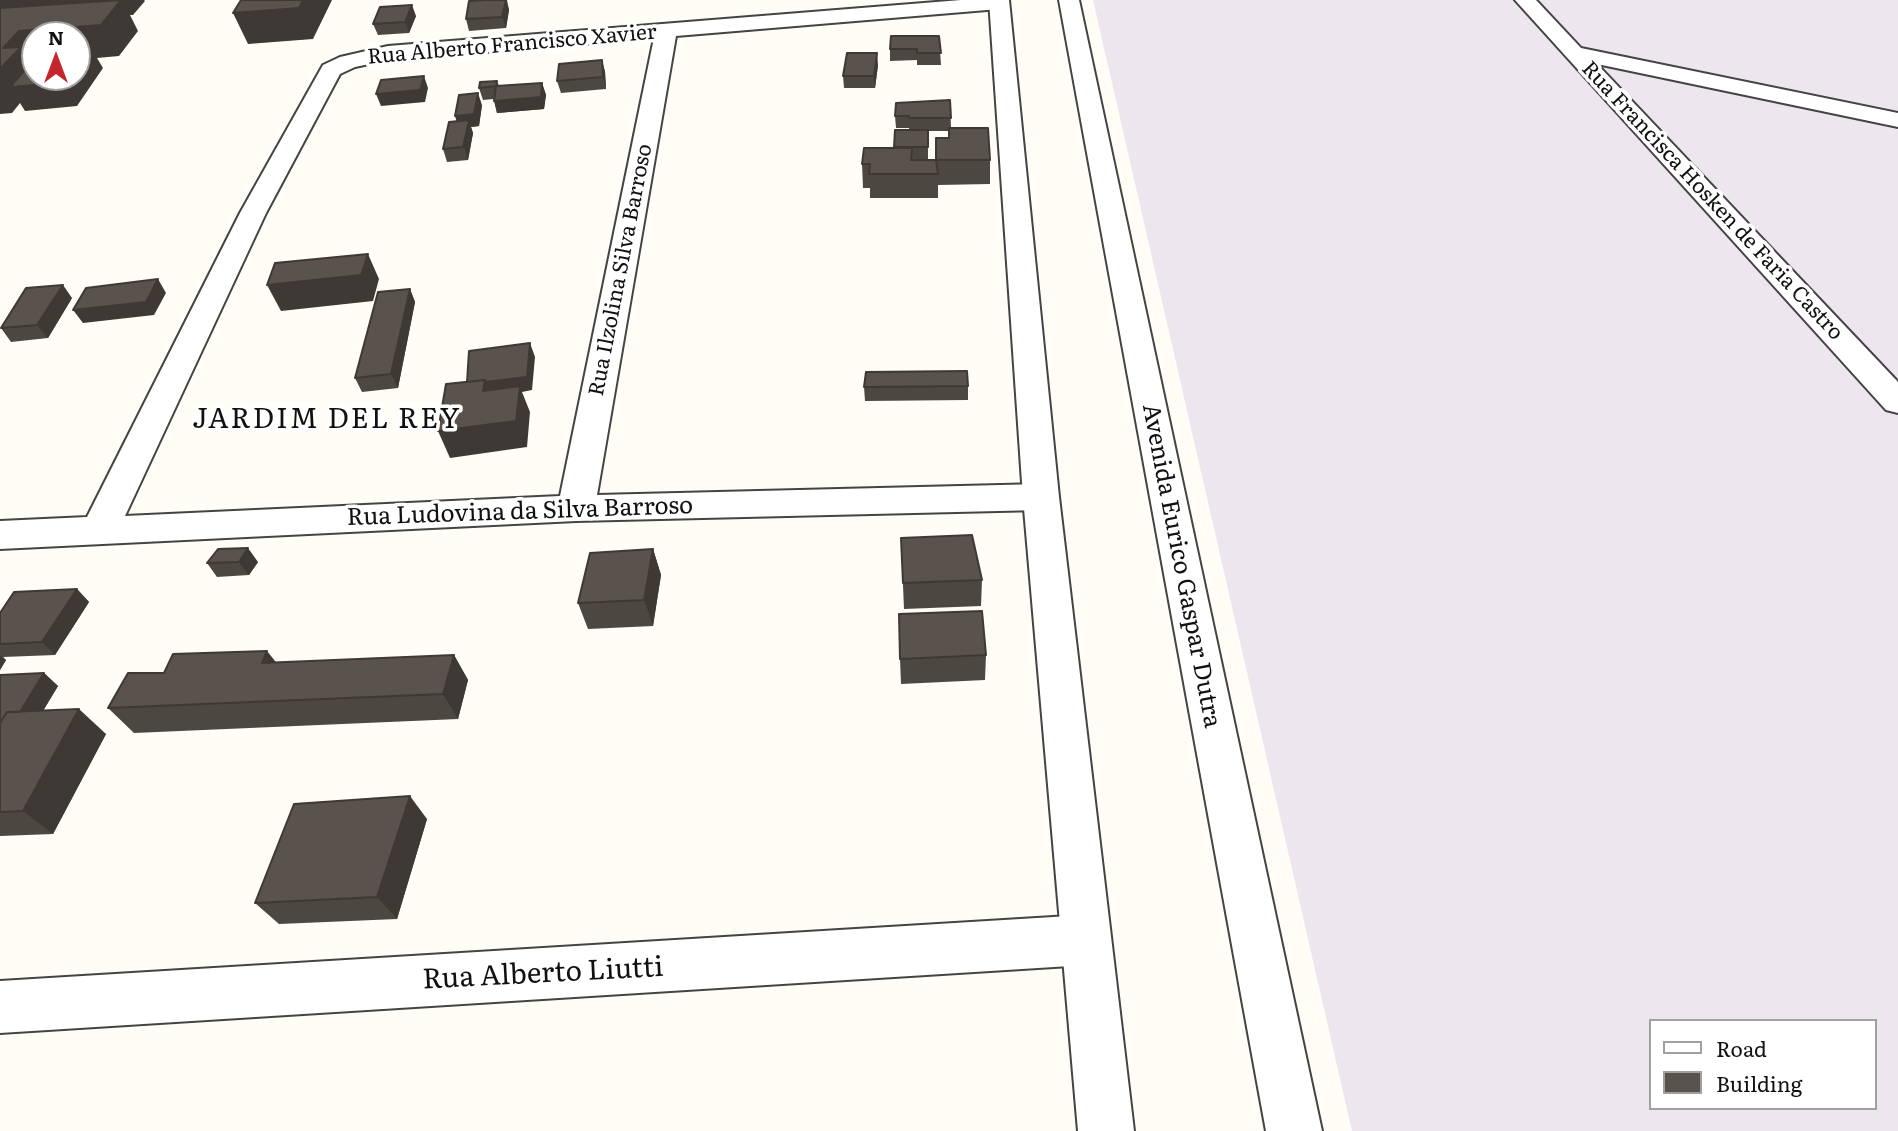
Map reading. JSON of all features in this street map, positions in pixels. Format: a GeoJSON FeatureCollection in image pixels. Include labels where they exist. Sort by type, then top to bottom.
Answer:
{"type":"FeatureCollection","features":[{"type":"Feature","properties":{"kind":"street","name":"Avenida Eurico Gaspar Dutra"},"geometry":{"type":"LineString","coordinates":[[1069,0],[1294,1131]]}},
{"type":"Feature","properties":{"kind":"street","name":"Rua Francisca Hosken de Faria Castro"},"geometry":{"type":"LineString","coordinates":[[1525,0],[1898,402]]}},
{"type":"Feature","properties":{"kind":"street"},"geometry":{"type":"LineString","coordinates":[[999,2],[1041,497],[1105,1131]]}},
{"type":"Feature","properties":{"kind":"street","name":"Rua Alberto Francisco Xavier"},"geometry":{"type":"LineString","coordinates":[[100,530],[253,213],[331,70],[348,62],[388,53],[666,32],[999,2]]}},
{"type":"Feature","properties":{"kind":"street","name":"Rua Ilzolina Silva Barroso"},"geometry":{"type":"LineString","coordinates":[[576,508],[666,32]]}},
{"type":"Feature","properties":{"kind":"street"},"geometry":{"type":"LineString","coordinates":[[1575,53],[1898,120]]}},
{"type":"Feature","properties":{"kind":"street","name":"Rua Ludovina da Silva Barroso"},"geometry":{"type":"LineString","coordinates":[[0,535],[576,508],[1041,497]]}},
{"type":"Feature","properties":{"kind":"street","name":"Rua Alberto Liutti"},"geometry":{"type":"LineString","coordinates":[[0,1007],[1086,940]]}},
{"type":"Feature","properties":{"kind":"shaded area"},"geometry":{"type":"Polygon","coordinates":[[[1093,0],[1898,0],[1898,1131],[1352,1131],[1093,0]]]}},
{"type":"Feature","properties":{"kind":"building"},"geometry":{"type":"Polygon","coordinates":[[[121,0],[101,25],[91,26],[91,21],[21,21],[21,31],[3,48],[21,47],[0,69],[0,8],[121,0]]]}},
{"type":"Feature","properties":{"kind":"building"},"geometry":{"type":"Polygon","coordinates":[[[241,0],[303,0],[299,8],[233,13],[241,0]]]}},
{"type":"Feature","properties":{"kind":"building"},"geometry":{"type":"Polygon","coordinates":[[[506,0],[502,17],[466,19],[469,1],[506,0]]]}},
{"type":"Feature","properties":{"kind":"building"},"geometry":{"type":"Polygon","coordinates":[[[412,5],[405,22],[373,24],[380,7],[412,5]]]}},
{"type":"Feature","properties":{"kind":"building"},"geometry":{"type":"Polygon","coordinates":[[[891,36],[939,36],[941,53],[917,53],[917,49],[890,49],[891,36]]]}},
{"type":"Feature","properties":{"kind":"building"},"geometry":{"type":"Polygon","coordinates":[[[847,53],[877,53],[874,76],[843,76],[847,53]]]}},
{"type":"Feature","properties":{"kind":"building"},"geometry":{"type":"Polygon","coordinates":[[[602,60],[603,77],[557,81],[559,64],[602,60]]]}},
{"type":"Feature","properties":{"kind":"building"},"geometry":{"type":"Polygon","coordinates":[[[21,74],[21,86],[10,87],[21,74]]]}},
{"type":"Feature","properties":{"kind":"building"},"geometry":{"type":"Polygon","coordinates":[[[424,76],[420,90],[376,94],[381,80],[424,76]]]}},
{"type":"Feature","properties":{"kind":"building"},"geometry":{"type":"Polygon","coordinates":[[[497,81],[496,86],[479,88],[480,82],[497,81]]]}},
{"type":"Feature","properties":{"kind":"building"},"geometry":{"type":"Polygon","coordinates":[[[542,83],[541,97],[494,101],[496,86],[542,83]]]}},
{"type":"Feature","properties":{"kind":"building"},"geometry":{"type":"Polygon","coordinates":[[[478,93],[474,114],[455,116],[459,95],[478,93]]]}},
{"type":"Feature","properties":{"kind":"building"},"geometry":{"type":"Polygon","coordinates":[[[950,100],[951,118],[895,116],[896,103],[950,100]]]}},
{"type":"Feature","properties":{"kind":"building"},"geometry":{"type":"Polygon","coordinates":[[[469,120],[463,147],[443,149],[449,122],[469,120]]]}},
{"type":"Feature","properties":{"kind":"building"},"geometry":{"type":"Polygon","coordinates":[[[949,128],[988,128],[990,160],[936,160],[936,138],[949,138],[949,128]]]}},
{"type":"Feature","properties":{"kind":"building"},"geometry":{"type":"Polygon","coordinates":[[[895,130],[928,130],[928,147],[894,147],[895,130]]]}},
{"type":"Feature","properties":{"kind":"building"},"geometry":{"type":"Polygon","coordinates":[[[864,148],[912,148],[911,160],[936,160],[938,174],[869,174],[870,164],[862,164],[864,148]]]}},
{"type":"Feature","properties":{"kind":"building"},"geometry":{"type":"Polygon","coordinates":[[[368,254],[361,275],[267,285],[275,263],[368,254]]]}},
{"type":"Feature","properties":{"kind":"building"},"geometry":{"type":"Polygon","coordinates":[[[158,279],[146,302],[73,310],[86,288],[158,279]]]}},
{"type":"Feature","properties":{"kind":"building"},"geometry":{"type":"Polygon","coordinates":[[[63,285],[37,325],[1,328],[26,288],[63,285]]]}},
{"type":"Feature","properties":{"kind":"building"},"geometry":{"type":"Polygon","coordinates":[[[410,289],[391,374],[355,378],[378,292],[410,289]]]}},
{"type":"Feature","properties":{"kind":"building"},"geometry":{"type":"Polygon","coordinates":[[[530,343],[527,377],[467,382],[469,351],[530,343]]]}},
{"type":"Feature","properties":{"kind":"building"},"geometry":{"type":"Polygon","coordinates":[[[967,371],[968,386],[864,387],[866,372],[967,371]]]}},
{"type":"Feature","properties":{"kind":"building"},"geometry":{"type":"Polygon","coordinates":[[[485,380],[483,391],[520,386],[516,421],[438,431],[446,384],[485,380]]]}},
{"type":"Feature","properties":{"kind":"building"},"geometry":{"type":"Polygon","coordinates":[[[972,535],[982,580],[903,583],[901,538],[972,535]]]}},
{"type":"Feature","properties":{"kind":"building"},"geometry":{"type":"Polygon","coordinates":[[[248,548],[239,562],[207,563],[218,549],[248,548]]]}},
{"type":"Feature","properties":{"kind":"building"},"geometry":{"type":"Polygon","coordinates":[[[653,549],[644,600],[578,603],[590,553],[653,549]]]}},
{"type":"Feature","properties":{"kind":"building"},"geometry":{"type":"Polygon","coordinates":[[[77,589],[42,642],[0,644],[0,613],[14,592],[77,589]]]}},
{"type":"Feature","properties":{"kind":"building"},"geometry":{"type":"Polygon","coordinates":[[[982,611],[986,655],[900,659],[899,614],[982,611]]]}},
{"type":"Feature","properties":{"kind":"building"},"geometry":{"type":"Polygon","coordinates":[[[267,651],[262,663],[454,655],[443,694],[108,708],[128,673],[164,673],[173,654],[267,651]]]}},
{"type":"Feature","properties":{"kind":"building"},"geometry":{"type":"Polygon","coordinates":[[[44,673],[20,712],[7,712],[0,723],[0,675],[44,673]]]}},
{"type":"Feature","properties":{"kind":"building"},"geometry":{"type":"Polygon","coordinates":[[[79,709],[23,811],[0,812],[0,723],[7,712],[79,709]]]}},
{"type":"Feature","properties":{"kind":"building"},"geometry":{"type":"Polygon","coordinates":[[[410,796],[377,897],[255,903],[294,804],[410,796]]]}},
{"type":"Feature","properties":{"kind":"district","name":"JARDIM DEL REY"},"geometry":{"type":"Point","coordinates":[327,420]}}]}
